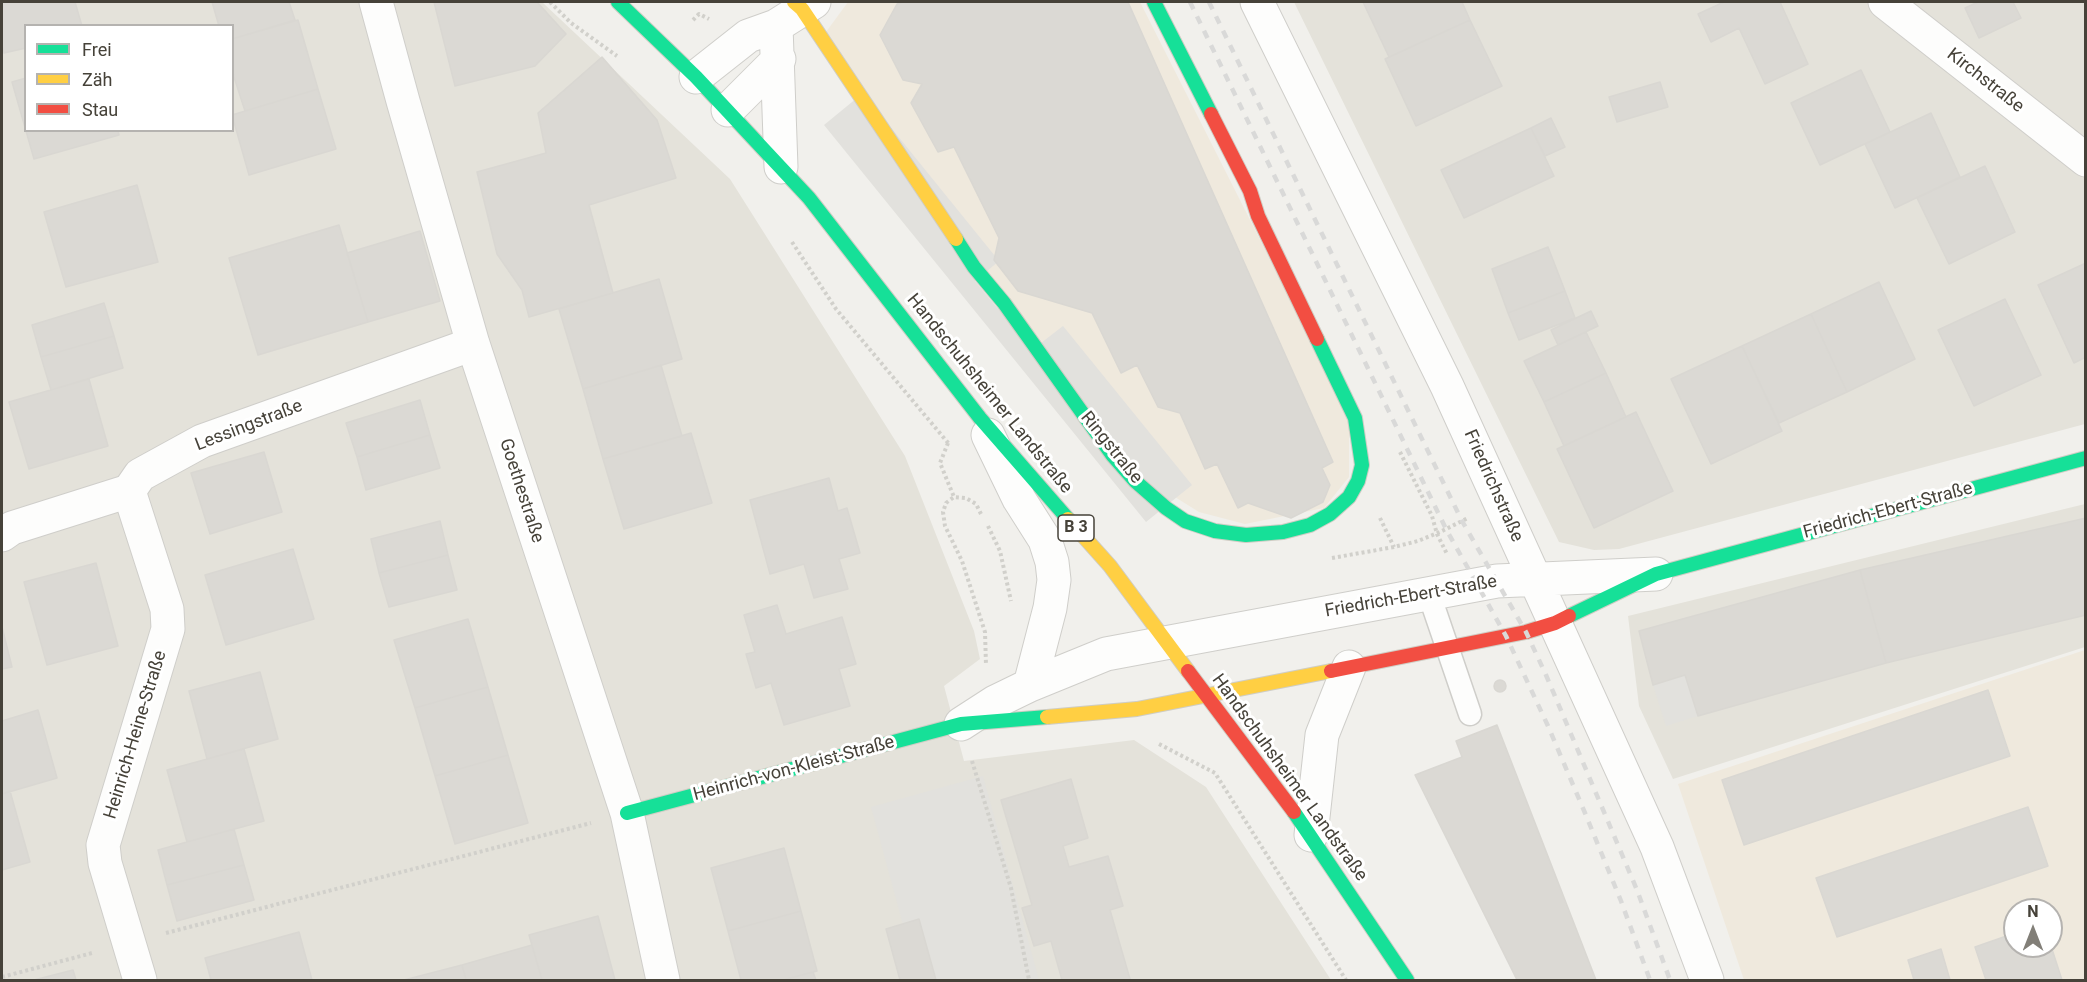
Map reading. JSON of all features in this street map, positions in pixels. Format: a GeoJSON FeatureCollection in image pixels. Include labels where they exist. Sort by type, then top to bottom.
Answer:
{"type":"FeatureCollection","features":[{"type":"Feature","properties":{"kind":"street","name":"Goethestraße"},"geometry":{"type":"LineString","coordinates":[[376,2],[473,344],[627,813],[663,981]]}},
{"type":"Feature","properties":{"kind":"street","name":"Handschuhsheimer Landstraße"},"geometry":{"type":"LineString","coordinates":[[618,2],[696,77],[809,198],[980,418],[1110,566],[1311,835],[1407,981]]}},
{"type":"Feature","properties":{"kind":"street","name":"Ringstraße"},"geometry":{"type":"LineString","coordinates":[[797,10],[974,267],[1004,303],[1113,456],[1136,481],[1166,508],[1185,521],[1215,531],[1246,535],[1283,532],[1310,525],[1330,514],[1349,497],[1358,481],[1362,465],[1355,418],[1258,216],[1250,191],[1154,2]]}},
{"type":"Feature","properties":{"kind":"street","name":"Friedrichstraße"},"geometry":{"type":"LineString","coordinates":[[1257,2],[1447,386],[1556,623],[1657,847],[1707,981]]}},
{"type":"Feature","properties":{"kind":"street","name":"Kirchstraße"},"geometry":{"type":"LineString","coordinates":[[1886,2],[2085,160]]}},
{"type":"Feature","properties":{"kind":"street"},"geometry":{"type":"LineString","coordinates":[[696,77],[748,36],[797,10]]}},
{"type":"Feature","properties":{"kind":"street"},"geometry":{"type":"LineString","coordinates":[[781,167],[779,59],[797,10]]}},
{"type":"Feature","properties":{"kind":"street"},"geometry":{"type":"LineString","coordinates":[[728,110],[779,59]]}},
{"type":"Feature","properties":{"kind":"street","name":"Lessingstraße"},"geometry":{"type":"LineString","coordinates":[[2,535],[12,528],[129,491],[140,475],[202,441],[473,344]]}},
{"type":"Feature","properties":{"kind":"street"},"geometry":{"type":"LineString","coordinates":[[980,418],[1020,499],[1045,540],[1052,562],[1054,580],[1050,608],[1030,685]]}},
{"type":"Feature","properties":{"kind":"street","name":"Friedrich-Ebert-Straße"},"geometry":{"type":"LineString","coordinates":[[1208,696],[1277,680],[1526,632],[1556,623],[1656,574],[2085,458]]}},
{"type":"Feature","properties":{"kind":"street","name":"Heinrich-Heine-Straße"},"geometry":{"type":"LineString","coordinates":[[129,491],[167,609],[168,629],[103,845],[105,863],[140,981]]}},
{"type":"Feature","properties":{"kind":"street","name":"Friedrich-Ebert-Straße"},"geometry":{"type":"LineString","coordinates":[[1168,642],[1497,581],[1656,574]]}},
{"type":"Feature","properties":{"kind":"street","name":"Heinrich-von-Kleist-Straße"},"geometry":{"type":"LineString","coordinates":[[961,724],[995,702],[1030,685],[1106,654],[1168,642]]}},
{"type":"Feature","properties":{"kind":"street"},"geometry":{"type":"LineString","coordinates":[[1311,835],[1322,735],[1349,666]]}},
{"type":"Feature","properties":{"kind":"street","name":"Heinrich-von-Kleist-Straße"},"geometry":{"type":"LineString","coordinates":[[627,813],[961,724],[1137,709],[1208,696]]}},
{"type":"Feature","properties":{"kind":"lane"},"geometry":{"type":"LineString","coordinates":[[1429,594],[1470,714]]}},
{"type":"Feature","properties":{"kind":"path"},"geometry":{"type":"LineString","coordinates":[[550,2],[571,23],[617,57]]}},
{"type":"Feature","properties":{"kind":"path"},"geometry":{"type":"LineString","coordinates":[[789,236],[836,309],[955,452]]}},
{"type":"Feature","properties":{"kind":"path"},"geometry":{"type":"LineString","coordinates":[[948,443],[940,463],[954,497]]}},
{"type":"Feature","properties":{"kind":"path"},"geometry":{"type":"LineString","coordinates":[[1397,446],[1432,516],[1437,534]]}},
{"type":"Feature","properties":{"kind":"path"},"geometry":{"type":"LineString","coordinates":[[983,671],[987,663],[985,632],[962,561],[945,526],[946,503],[954,497],[966,498],[976,504],[988,526],[1000,551],[1012,611]]}},
{"type":"Feature","properties":{"kind":"path"},"geometry":{"type":"LineString","coordinates":[[1384,526],[1394,547],[1437,534],[1470,516]]}},
{"type":"Feature","properties":{"kind":"path"},"geometry":{"type":"LineString","coordinates":[[1137,709],[1155,741],[1215,773],[1346,981]]}},
{"type":"Feature","properties":{"kind":"path"},"geometry":{"type":"LineString","coordinates":[[961,724],[1011,888],[1029,981]]}},
{"type":"Feature","properties":{"kind":"path"},"geometry":{"type":"LineString","coordinates":[[162,934],[627,813]]}},
{"type":"Feature","properties":{"kind":"path"},"geometry":{"type":"LineString","coordinates":[[2,977],[128,944]]}},
{"type":"Feature","properties":{"kind":"shaded area"},"geometry":{"type":"Polygon","coordinates":[[[2,2],[542,2],[730,179],[905,456],[974,631],[980,659],[944,686],[964,761],[1134,740],[1206,787],[1331,980],[2,980],[2,2]]]}},
{"type":"Feature","properties":{"kind":"shaded area"},"geometry":{"type":"Polygon","coordinates":[[[848,2],[1140,2],[1349,416],[1349,477],[1324,508],[1245,524],[1199,512],[1162,489],[991,279],[826,32],[848,2]]]}},
{"type":"Feature","properties":{"kind":"shaded area"},"geometry":{"type":"Polygon","coordinates":[[[1294,2],[2085,2],[2085,424],[1619,549],[1594,550],[1559,542],[1294,2]]]}},
{"type":"Feature","properties":{"kind":"shaded area"},"geometry":{"type":"Polygon","coordinates":[[[863,93],[999,261],[975,281],[1032,350],[1063,326],[1192,485],[1146,522],[824,125],[863,93]]]}},
{"type":"Feature","properties":{"kind":"shaded area"},"geometry":{"type":"Polygon","coordinates":[[[2085,504],[2085,647],[1673,779],[1639,706],[1628,616],[2085,504]]]}},
{"type":"Feature","properties":{"kind":"shaded area"},"geometry":{"type":"Polygon","coordinates":[[[2085,650],[2085,980],[1744,980],[1678,784],[2085,650]]]}},
{"type":"Feature","properties":{"kind":"shaded area"},"geometry":{"type":"Polygon","coordinates":[[[1685,675],[1698,716],[1666,726],[1653,685],[1685,675]]]}},
{"type":"Feature","properties":{"kind":"shaded area"},"geometry":{"type":"Polygon","coordinates":[[[983,776],[1039,980],[918,980],[871,807],[983,776]]]}},
{"type":"Feature","properties":{"kind":"building"},"geometry":{"type":"Polygon","coordinates":[[[2,2],[75,2],[81,24],[24,24],[24,48],[4,53],[2,2]]]}},
{"type":"Feature","properties":{"kind":"building"},"geometry":{"type":"Polygon","coordinates":[[[212,2],[289,2],[295,20],[234,38],[234,24],[218,24],[212,2]]]}},
{"type":"Feature","properties":{"kind":"building"},"geometry":{"type":"Polygon","coordinates":[[[434,2],[537,2],[566,34],[535,66],[455,86],[434,2]]]}},
{"type":"Feature","properties":{"kind":"building"},"geometry":{"type":"Polygon","coordinates":[[[904,2],[1128,2],[1333,462],[1322,468],[1330,485],[1323,502],[1291,518],[1248,503],[1238,508],[1217,464],[1205,469],[1180,413],[1158,407],[1137,365],[1121,373],[1092,313],[1018,291],[994,260],[999,238],[954,147],[938,152],[911,103],[922,84],[903,80],[880,35],[897,4],[904,2]]]}},
{"type":"Feature","properties":{"kind":"building"},"geometry":{"type":"Polygon","coordinates":[[[1363,2],[1462,2],[1470,20],[1389,57],[1363,2]]]}},
{"type":"Feature","properties":{"kind":"building"},"geometry":{"type":"Polygon","coordinates":[[[1724,2],[1780,2],[1808,64],[1765,84],[1739,28],[1711,42],[1698,14],[1724,2]]]}},
{"type":"Feature","properties":{"kind":"building"},"geometry":{"type":"Polygon","coordinates":[[[1978,2],[2013,2],[2021,18],[1979,38],[1965,8],[1978,2]]]}},
{"type":"Feature","properties":{"kind":"building"},"geometry":{"type":"Polygon","coordinates":[[[298,20],[318,89],[245,111],[234,77],[234,38],[298,20]]]}},
{"type":"Feature","properties":{"kind":"building"},"geometry":{"type":"Polygon","coordinates":[[[1470,20],[1502,86],[1416,126],[1385,59],[1470,20]]]}},
{"type":"Feature","properties":{"kind":"building"},"geometry":{"type":"Polygon","coordinates":[[[602,57],[657,120],[676,178],[589,205],[613,293],[529,317],[522,290],[497,254],[477,172],[546,153],[538,113],[602,57]]]}},
{"type":"Feature","properties":{"kind":"building"},"geometry":{"type":"Polygon","coordinates":[[[1861,70],[1890,132],[1820,165],[1791,103],[1861,70]]]}},
{"type":"Feature","properties":{"kind":"building"},"geometry":{"type":"Polygon","coordinates":[[[24,79],[24,124],[12,82],[24,79]]]}},
{"type":"Feature","properties":{"kind":"building"},"geometry":{"type":"Polygon","coordinates":[[[1660,82],[1668,107],[1617,122],[1609,97],[1660,82]]]}},
{"type":"Feature","properties":{"kind":"building"},"geometry":{"type":"Polygon","coordinates":[[[318,89],[336,149],[249,175],[234,122],[234,114],[318,89]]]}},
{"type":"Feature","properties":{"kind":"building"},"geometry":{"type":"Polygon","coordinates":[[[1931,113],[1960,177],[1895,208],[1865,144],[1931,113]]]}},
{"type":"Feature","properties":{"kind":"building"},"geometry":{"type":"Polygon","coordinates":[[[1551,118],[1565,147],[1545,156],[1531,128],[1551,118]]]}},
{"type":"Feature","properties":{"kind":"building"},"geometry":{"type":"Polygon","coordinates":[[[1531,128],[1554,176],[1464,218],[1441,170],[1531,128]]]}},
{"type":"Feature","properties":{"kind":"building"},"geometry":{"type":"Polygon","coordinates":[[[26,132],[118,132],[119,135],[34,159],[26,132]]]}},
{"type":"Feature","properties":{"kind":"building"},"geometry":{"type":"Polygon","coordinates":[[[1985,166],[2015,232],[1949,264],[1917,198],[1985,166]]]}},
{"type":"Feature","properties":{"kind":"building"},"geometry":{"type":"Polygon","coordinates":[[[137,185],[158,262],[66,287],[44,212],[137,185]]]}},
{"type":"Feature","properties":{"kind":"building"},"geometry":{"type":"Polygon","coordinates":[[[339,225],[368,322],[258,355],[229,258],[339,225]]]}},
{"type":"Feature","properties":{"kind":"building"},"geometry":{"type":"Polygon","coordinates":[[[420,231],[440,301],[368,322],[347,253],[420,231]]]}},
{"type":"Feature","properties":{"kind":"building"},"geometry":{"type":"Polygon","coordinates":[[[1548,247],[1565,291],[1508,313],[1492,269],[1548,247]]]}},
{"type":"Feature","properties":{"kind":"building"},"geometry":{"type":"Polygon","coordinates":[[[2086,263],[2086,357],[2074,363],[2038,285],[2086,263]]]}},
{"type":"Feature","properties":{"kind":"building"},"geometry":{"type":"Polygon","coordinates":[[[659,279],[682,359],[583,389],[559,309],[659,279]]]}},
{"type":"Feature","properties":{"kind":"building"},"geometry":{"type":"Polygon","coordinates":[[[1879,282],[1915,359],[1847,392],[1811,314],[1879,282]]]}},
{"type":"Feature","properties":{"kind":"building"},"geometry":{"type":"Polygon","coordinates":[[[1565,291],[1575,318],[1519,340],[1508,313],[1565,291]]]}},
{"type":"Feature","properties":{"kind":"building"},"geometry":{"type":"Polygon","coordinates":[[[2005,299],[2041,375],[1974,406],[1938,330],[2005,299]]]}},
{"type":"Feature","properties":{"kind":"building"},"geometry":{"type":"Polygon","coordinates":[[[104,303],[114,336],[41,357],[32,325],[104,303]]]}},
{"type":"Feature","properties":{"kind":"building"},"geometry":{"type":"Polygon","coordinates":[[[1591,311],[1598,326],[1558,345],[1551,330],[1591,311]]]}},
{"type":"Feature","properties":{"kind":"building"},"geometry":{"type":"Polygon","coordinates":[[[1811,314],[1847,392],[1779,423],[1742,346],[1811,314]]]}},
{"type":"Feature","properties":{"kind":"building"},"geometry":{"type":"Polygon","coordinates":[[[1586,332],[1606,373],[1544,402],[1524,361],[1586,332]]]}},
{"type":"Feature","properties":{"kind":"building"},"geometry":{"type":"Polygon","coordinates":[[[114,336],[123,368],[51,390],[41,357],[114,336]]]}},
{"type":"Feature","properties":{"kind":"building"},"geometry":{"type":"Polygon","coordinates":[[[1742,346],[1782,431],[1711,464],[1671,379],[1742,346]]]}},
{"type":"Feature","properties":{"kind":"building"},"geometry":{"type":"Polygon","coordinates":[[[661,365],[682,436],[603,459],[583,389],[661,365]]]}},
{"type":"Feature","properties":{"kind":"building"},"geometry":{"type":"Polygon","coordinates":[[[1606,373],[1626,417],[1564,446],[1544,402],[1606,373]]]}},
{"type":"Feature","properties":{"kind":"building"},"geometry":{"type":"Polygon","coordinates":[[[89,379],[108,446],[29,469],[9,402],[89,379]]]}},
{"type":"Feature","properties":{"kind":"building"},"geometry":{"type":"Polygon","coordinates":[[[420,400],[430,435],[357,457],[346,423],[420,400]]]}},
{"type":"Feature","properties":{"kind":"building"},"geometry":{"type":"Polygon","coordinates":[[[1636,412],[1673,491],[1594,528],[1557,449],[1636,412]]]}},
{"type":"Feature","properties":{"kind":"building"},"geometry":{"type":"Polygon","coordinates":[[[691,433],[712,503],[624,529],[603,459],[691,433]]]}},
{"type":"Feature","properties":{"kind":"building"},"geometry":{"type":"Polygon","coordinates":[[[430,435],[440,468],[366,490],[357,457],[430,435]]]}},
{"type":"Feature","properties":{"kind":"building"},"geometry":{"type":"Polygon","coordinates":[[[264,452],[282,512],[210,534],[191,473],[264,452]]]}},
{"type":"Feature","properties":{"kind":"building"},"geometry":{"type":"Polygon","coordinates":[[[829,478],[838,511],[847,508],[860,553],[839,559],[848,589],[814,598],[804,564],[770,574],[750,500],[829,478]]]}},
{"type":"Feature","properties":{"kind":"building"},"geometry":{"type":"Polygon","coordinates":[[[2086,518],[2086,615],[1886,663],[1860,570],[2086,518]]]}},
{"type":"Feature","properties":{"kind":"building"},"geometry":{"type":"Polygon","coordinates":[[[440,521],[448,555],[379,573],[371,539],[440,521]]]}},
{"type":"Feature","properties":{"kind":"building"},"geometry":{"type":"Polygon","coordinates":[[[293,549],[314,619],[226,645],[205,575],[293,549]]]}},
{"type":"Feature","properties":{"kind":"building"},"geometry":{"type":"Polygon","coordinates":[[[448,555],[457,590],[389,607],[379,573],[448,555]]]}},
{"type":"Feature","properties":{"kind":"building"},"geometry":{"type":"Polygon","coordinates":[[[96,563],[118,646],[47,665],[24,582],[96,563]]]}},
{"type":"Feature","properties":{"kind":"building"},"geometry":{"type":"Polygon","coordinates":[[[1860,570],[1886,663],[1698,716],[1685,675],[1653,685],[1639,631],[1860,570]]]}},
{"type":"Feature","properties":{"kind":"building"},"geometry":{"type":"Polygon","coordinates":[[[777,605],[786,634],[842,617],[856,664],[839,669],[850,706],[784,725],[771,683],[756,688],[746,654],[755,652],[744,615],[777,605]]]}},
{"type":"Feature","properties":{"kind":"building"},"geometry":{"type":"Polygon","coordinates":[[[468,619],[488,687],[415,708],[394,640],[468,619]]]}},
{"type":"Feature","properties":{"kind":"building"},"geometry":{"type":"Polygon","coordinates":[[[2,627],[12,667],[2,669],[2,627]]]}},
{"type":"Feature","properties":{"kind":"building"},"geometry":{"type":"Polygon","coordinates":[[[260,672],[278,739],[207,759],[189,691],[260,672]]]}},
{"type":"Feature","properties":{"kind":"building"},"geometry":{"type":"Polygon","coordinates":[[[1502,680],[1505,681],[1505,691],[1498,692],[1495,691],[1494,684],[1495,681],[1502,680]]]}},
{"type":"Feature","properties":{"kind":"building"},"geometry":{"type":"Polygon","coordinates":[[[488,687],[508,755],[435,776],[415,708],[488,687]]]}},
{"type":"Feature","properties":{"kind":"building"},"geometry":{"type":"Polygon","coordinates":[[[1988,690],[2010,756],[1744,845],[1722,780],[1988,690]]]}},
{"type":"Feature","properties":{"kind":"building"},"geometry":{"type":"Polygon","coordinates":[[[38,710],[57,778],[2,794],[2,721],[38,710]]]}},
{"type":"Feature","properties":{"kind":"building"},"geometry":{"type":"Polygon","coordinates":[[[1497,725],[1596,980],[1517,980],[1415,775],[1462,757],[1456,741],[1497,725]]]}},
{"type":"Feature","properties":{"kind":"building"},"geometry":{"type":"Polygon","coordinates":[[[244,749],[264,821],[187,842],[167,770],[244,749]]]}},
{"type":"Feature","properties":{"kind":"building"},"geometry":{"type":"Polygon","coordinates":[[[508,755],[528,823],[455,844],[435,776],[508,755]]]}},
{"type":"Feature","properties":{"kind":"building"},"geometry":{"type":"Polygon","coordinates":[[[1071,779],[1088,838],[1063,846],[1069,867],[1108,856],[1123,906],[1110,910],[1130,979],[1062,980],[1051,941],[1034,946],[1022,908],[1032,905],[1001,800],[1071,779]]]}},
{"type":"Feature","properties":{"kind":"building"},"geometry":{"type":"Polygon","coordinates":[[[10,791],[30,862],[2,870],[2,794],[10,791]]]}},
{"type":"Feature","properties":{"kind":"building"},"geometry":{"type":"Polygon","coordinates":[[[2028,807],[2048,866],[1837,937],[1816,878],[2028,807]]]}},
{"type":"Feature","properties":{"kind":"building"},"geometry":{"type":"Polygon","coordinates":[[[234,829],[244,865],[167,885],[158,850],[234,829]]]}},
{"type":"Feature","properties":{"kind":"building"},"geometry":{"type":"Polygon","coordinates":[[[784,848],[801,911],[728,931],[711,868],[784,848]]]}},
{"type":"Feature","properties":{"kind":"building"},"geometry":{"type":"Polygon","coordinates":[[[244,865],[254,900],[177,921],[167,885],[244,865]]]}},
{"type":"Feature","properties":{"kind":"building"},"geometry":{"type":"Polygon","coordinates":[[[801,911],[817,971],[783,980],[741,980],[728,931],[801,911]]]}},
{"type":"Feature","properties":{"kind":"building"},"geometry":{"type":"Polygon","coordinates":[[[598,916],[615,980],[542,980],[529,935],[598,916]]]}},
{"type":"Feature","properties":{"kind":"building"},"geometry":{"type":"Polygon","coordinates":[[[919,919],[936,980],[900,980],[886,929],[919,919]]]}},
{"type":"Feature","properties":{"kind":"building"},"geometry":{"type":"Polygon","coordinates":[[[299,932],[312,980],[211,980],[205,958],[299,932]]]}},
{"type":"Feature","properties":{"kind":"building"},"geometry":{"type":"Polygon","coordinates":[[[2003,937],[2003,958],[2055,958],[2062,980],[1986,980],[1975,947],[2003,937]]]}},
{"type":"Feature","properties":{"kind":"building"},"geometry":{"type":"Polygon","coordinates":[[[532,945],[542,980],[466,980],[462,965],[532,945]]]}},
{"type":"Feature","properties":{"kind":"building"},"geometry":{"type":"Polygon","coordinates":[[[1941,949],[1950,980],[1914,980],[1908,960],[1941,949]]]}},
{"type":"Feature","properties":{"kind":"building"},"geometry":{"type":"Polygon","coordinates":[[[462,965],[466,980],[404,980],[462,965]]]}},
{"type":"Feature","properties":{"kind":"building"},"geometry":{"type":"Polygon","coordinates":[[[73,970],[76,980],[34,980],[73,970]]]}},
{"type":"Feature","properties":{"kind":"building"},"geometry":{"type":"Polygon","coordinates":[[[813,972],[816,980],[783,980],[813,972]]]}},
{"type":"Feature","properties":{"kind":"railway"},"geometry":{"type":"LineString","coordinates":[[1190,2],[1446,529],[1506,636],[1585,813],[1650,980]]}},
{"type":"Feature","properties":{"kind":"railway"},"geometry":{"type":"LineString","coordinates":[[1209,2],[1462,521],[1526,632],[1637,890],[1670,980]]}},
{"type":"Feature","properties":{"kind":"traffic: fast"},"geometry":{"type":"LineString","coordinates":[[618,2],[696,77],[809,198],[980,418],[1068,519]]}},
{"type":"Feature","properties":{"kind":"traffic: fast"},"geometry":{"type":"LineString","coordinates":[[1154,2],[1211,114]]}},
{"type":"Feature","properties":{"kind":"traffic: fast"},"geometry":{"type":"LineString","coordinates":[[956,239],[974,267],[1004,303],[1113,456],[1135,481],[1185,521],[1215,531],[1246,535],[1283,532],[1310,525],[1330,514],[1349,497],[1358,481],[1362,465],[1355,418],[1317,339]]}},
{"type":"Feature","properties":{"kind":"traffic: fast"},"geometry":{"type":"LineString","coordinates":[[1569,616],[1656,574],[2086,458]]}},
{"type":"Feature","properties":{"kind":"traffic: fast"},"geometry":{"type":"LineString","coordinates":[[627,813],[961,724],[1047,717]]}},
{"type":"Feature","properties":{"kind":"traffic: fast"},"geometry":{"type":"LineString","coordinates":[[1294,812],[1407,980]]}},
{"type":"Feature","properties":{"kind":"traffic: slow"},"geometry":{"type":"LineString","coordinates":[[794,2],[802,9],[956,239]]}},
{"type":"Feature","properties":{"kind":"traffic: slow"},"geometry":{"type":"LineString","coordinates":[[1068,519],[1110,566],[1188,671]]}},
{"type":"Feature","properties":{"kind":"traffic: slow"},"geometry":{"type":"LineString","coordinates":[[1047,717],[1137,709],[1331,671]]}},
{"type":"Feature","properties":{"kind":"traffic: jam"},"geometry":{"type":"LineString","coordinates":[[1211,114],[1250,191],[1258,216],[1317,339]]}},
{"type":"Feature","properties":{"kind":"traffic: jam"},"geometry":{"type":"LineString","coordinates":[[1331,671],[1526,632],[1569,616]]}},
{"type":"Feature","properties":{"kind":"traffic: jam"},"geometry":{"type":"LineString","coordinates":[[1188,671],[1294,812]]}}]}
